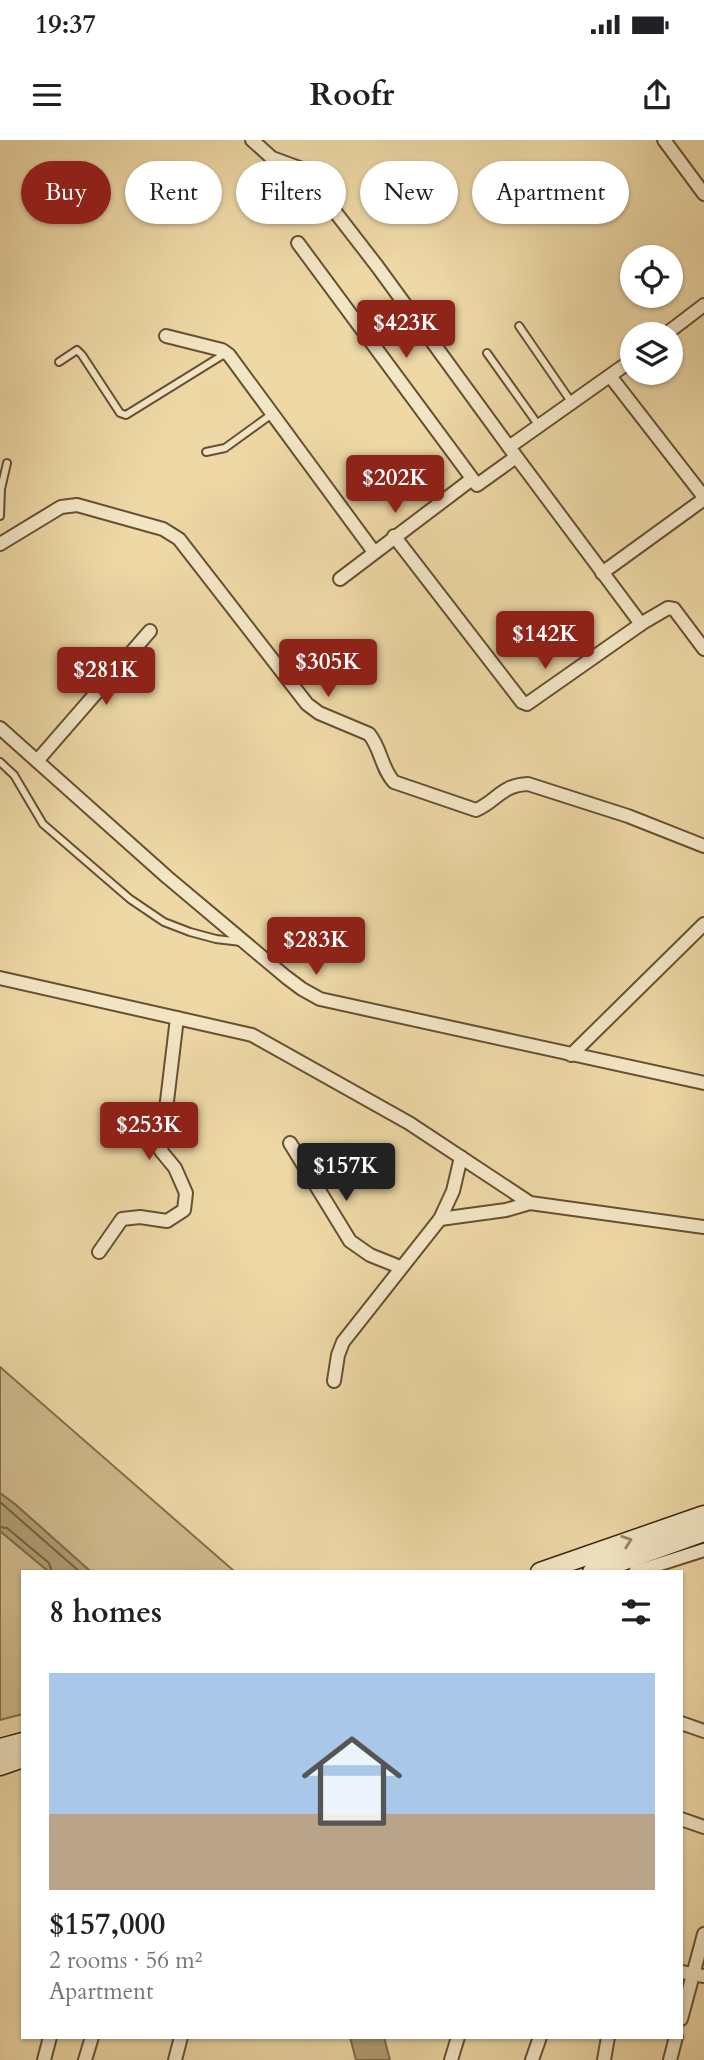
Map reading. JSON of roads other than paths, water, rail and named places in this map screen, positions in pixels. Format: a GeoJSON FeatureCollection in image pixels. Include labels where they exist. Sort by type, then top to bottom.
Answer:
{"type":"FeatureCollection","features":[{"type":"Feature","properties":{"kind":"main road"},"geometry":{"type":"LineString","coordinates":[[546,1570],[704,1515]]}},
{"type":"Feature","properties":{"kind":"main road"},"geometry":{"type":"LineString","coordinates":[[598,1570],[704,1532]]}},
{"type":"Feature","properties":{"kind":"main road"},"geometry":{"type":"LineString","coordinates":[[0,1748],[21,1743]]}},
{"type":"Feature","properties":{"kind":"main road"},"geometry":{"type":"LineString","coordinates":[[0,1766],[21,1759]]}},
{"type":"Feature","properties":{"kind":"street"},"geometry":{"type":"LineString","coordinates":[[252,140],[272,158],[302,169],[377,266],[641,624]]}},
{"type":"Feature","properties":{"kind":"street"},"geometry":{"type":"LineString","coordinates":[[665,141],[704,194]]}},
{"type":"Feature","properties":{"kind":"street"},"geometry":{"type":"LineString","coordinates":[[298,243],[477,485],[539,426],[620,369]]}},
{"type":"Feature","properties":{"kind":"street"},"geometry":{"type":"LineString","coordinates":[[682,322],[704,305]]}},
{"type":"Feature","properties":{"kind":"street"},"geometry":{"type":"LineString","coordinates":[[166,336],[226,353],[374,552]]}},
{"type":"Feature","properties":{"kind":"street"},"geometry":{"type":"LineString","coordinates":[[602,573],[704,498],[610,376]]}},
{"type":"Feature","properties":{"kind":"street"},"geometry":{"type":"LineString","coordinates":[[340,579],[472,479]]}},
{"type":"Feature","properties":{"kind":"street"},"geometry":{"type":"LineString","coordinates":[[0,544],[61,507],[78,505],[163,528],[178,539],[307,704],[318,713],[369,734],[375,741],[387,775],[394,782],[476,810],[515,784],[528,784],[628,816],[704,845]]}},
{"type":"Feature","properties":{"kind":"street"},"geometry":{"type":"LineString","coordinates":[[394,536],[522,702],[527,704],[668,608],[674,609],[704,649]]}},
{"type":"Feature","properties":{"kind":"street"},"geometry":{"type":"LineString","coordinates":[[37,761],[150,631]]}},
{"type":"Feature","properties":{"kind":"street"},"geometry":{"type":"LineString","coordinates":[[0,728],[167,877],[294,983],[320,999],[704,1083]]}},
{"type":"Feature","properties":{"kind":"street"},"geometry":{"type":"LineString","coordinates":[[571,1055],[704,924]]}},
{"type":"Feature","properties":{"kind":"street"},"geometry":{"type":"LineString","coordinates":[[0,978],[252,1035],[409,1124],[530,1203]]}},
{"type":"Feature","properties":{"kind":"street"},"geometry":{"type":"LineString","coordinates":[[99,1252],[122,1219],[141,1217],[167,1221],[184,1210],[186,1194],[175,1168],[161,1151],[177,1018]]}},
{"type":"Feature","properties":{"kind":"street"},"geometry":{"type":"LineString","coordinates":[[290,1143],[350,1241],[370,1255],[400,1267]]}},
{"type":"Feature","properties":{"kind":"street"},"geometry":{"type":"LineString","coordinates":[[334,1381],[343,1342],[440,1219],[453,1191],[461,1157]]}},
{"type":"Feature","properties":{"kind":"street"},"geometry":{"type":"LineString","coordinates":[[440,1219],[506,1210],[530,1203],[704,1227]]}},
{"type":"Feature","properties":{"kind":"street"},"geometry":{"type":"LineString","coordinates":[[641,1570],[704,1550]]}},
{"type":"Feature","properties":{"kind":"street"},"geometry":{"type":"LineString","coordinates":[[683,1724],[704,1731]]}},
{"type":"Feature","properties":{"kind":"street"},"geometry":{"type":"LineString","coordinates":[[683,1820],[704,1827]]}},
{"type":"Feature","properties":{"kind":"street"},"geometry":{"type":"LineString","coordinates":[[683,2012],[704,1934]]}},
{"type":"Feature","properties":{"kind":"street"},"geometry":{"type":"LineString","coordinates":[[44,2060],[49,2039]]}},
{"type":"Feature","properties":{"kind":"street"},"geometry":{"type":"LineString","coordinates":[[85,2060],[91,2039]]}},
{"type":"Feature","properties":{"kind":"street"},"geometry":{"type":"LineString","coordinates":[[175,2060],[180,2039]]}},
{"type":"Feature","properties":{"kind":"street"},"geometry":{"type":"LineString","coordinates":[[451,2060],[457,2039]]}},
{"type":"Feature","properties":{"kind":"street"},"geometry":{"type":"LineString","coordinates":[[532,2060],[539,2039]]}},
{"type":"Feature","properties":{"kind":"street"},"geometry":{"type":"LineString","coordinates":[[604,2060],[608,2039]]}},
{"type":"Feature","properties":{"kind":"street"},"geometry":{"type":"LineString","coordinates":[[670,2060],[675,2039]]}},
{"type":"Feature","properties":{"kind":"lane"},"geometry":{"type":"LineString","coordinates":[[519,326],[572,403]]}},
{"type":"Feature","properties":{"kind":"lane"},"geometry":{"type":"LineString","coordinates":[[59,362],[77,350],[120,413],[125,415],[226,353]]}},
{"type":"Feature","properties":{"kind":"lane"},"geometry":{"type":"LineString","coordinates":[[487,353],[539,426]]}},
{"type":"Feature","properties":{"kind":"lane"},"geometry":{"type":"LineString","coordinates":[[206,452],[225,448],[272,414]]}},
{"type":"Feature","properties":{"kind":"lane"},"geometry":{"type":"LineString","coordinates":[[0,516],[6,463]]}},
{"type":"Feature","properties":{"kind":"lane"},"geometry":{"type":"LineString","coordinates":[[0,762],[14,775],[43,824],[130,900],[164,922],[190,932],[216,939],[246,942]]}},
{"type":"Feature","properties":{"kind":"water"},"geometry":{"type":"Polygon","coordinates":[[[0,1493],[89,1570],[47,1570],[0,1531],[0,1493]]]}},
{"type":"Feature","properties":{"kind":"water"},"geometry":{"type":"Polygon","coordinates":[[[351,2039],[385,2039],[390,2060],[356,2060],[351,2039]]]}}]}
